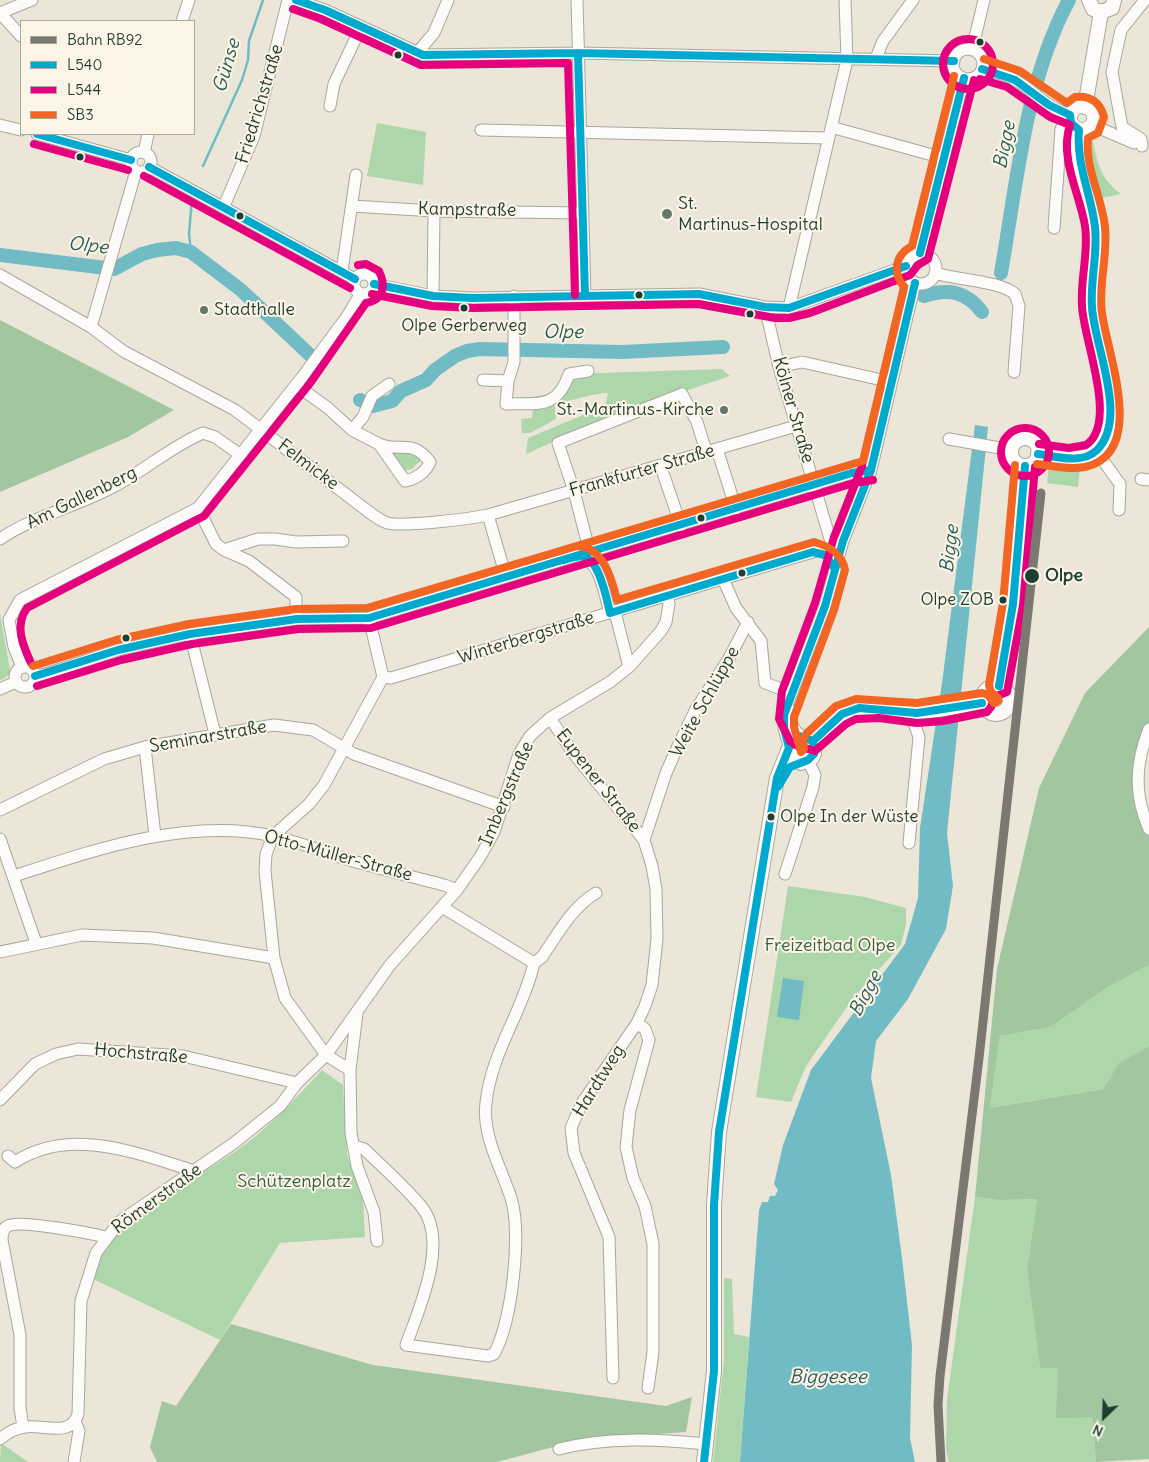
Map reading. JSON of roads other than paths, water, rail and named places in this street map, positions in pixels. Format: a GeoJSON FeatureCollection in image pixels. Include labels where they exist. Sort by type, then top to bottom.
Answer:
{"type":"FeatureCollection","features":[{"type":"Feature","properties":{"kind":"main road"},"geometry":{"type":"LineString","coordinates":[[1089,0],[1093,9],[1101,12],[1109,10],[1114,0]]}},
{"type":"Feature","properties":{"kind":"main road"},"geometry":{"type":"LineString","coordinates":[[1085,107],[1101,12]]}},
{"type":"Feature","properties":{"kind":"main road"},"geometry":{"type":"LineString","coordinates":[[1085,107],[1074,109],[1070,115],[1072,126],[1086,128]]}},
{"type":"Feature","properties":{"kind":"main road"},"geometry":{"type":"LineString","coordinates":[[1038,454],[1080,458],[1096,451],[1104,439],[1107,428],[1108,395],[1104,361],[1092,313],[1096,229],[1088,190],[1077,159],[1086,128],[1093,114],[1085,107]]}},
{"type":"Feature","properties":{"kind":"main road"},"geometry":{"type":"LineString","coordinates":[[1026,438],[1034,442],[1038,454],[1035,461],[1024,466],[1016,462],[1011,450],[1014,442],[1026,438]]}},
{"type":"Feature","properties":{"kind":"main road"},"geometry":{"type":"LineString","coordinates":[[998,686],[1007,646],[1016,580],[1015,566],[1024,466]]}},
{"type":"Feature","properties":{"kind":"main road"},"geometry":{"type":"LineString","coordinates":[[993,686],[998,686],[1009,694],[1007,708],[994,714],[986,710],[982,703],[985,690],[993,686]]}},
{"type":"Feature","properties":{"kind":"main road"},"geometry":{"type":"LineString","coordinates":[[812,742],[842,714],[860,708],[924,712],[982,703]]}},
{"type":"Feature","properties":{"kind":"main road"},"geometry":{"type":"LineString","coordinates":[[704,1462],[714,1371],[714,1205],[719,1132],[777,778],[792,744],[806,737],[812,742],[814,754],[785,773],[775,793]]}},
{"type":"Feature","properties":{"kind":"main road"},"geometry":{"type":"LineString","coordinates":[[792,744],[793,759],[804,761]]}},
{"type":"Feature","properties":{"kind":"street"},"geometry":{"type":"LineString","coordinates":[[20,35],[0,13],[32,0]]}},
{"type":"Feature","properties":{"kind":"street"},"geometry":{"type":"LineString","coordinates":[[182,20],[189,0]]}},
{"type":"Feature","properties":{"kind":"street","name":"Friedrichstraße"},"geometry":{"type":"LineString","coordinates":[[224,206],[254,136],[288,0]]}},
{"type":"Feature","properties":{"kind":"street"},"geometry":{"type":"LineString","coordinates":[[296,0],[361,27],[423,56],[578,54],[847,60],[876,58],[954,60]]}},
{"type":"Feature","properties":{"kind":"street"},"geometry":{"type":"LineString","coordinates":[[417,53],[434,34],[448,0]]}},
{"type":"Feature","properties":{"kind":"street"},"geometry":{"type":"LineString","coordinates":[[577,0],[585,295]]}},
{"type":"Feature","properties":{"kind":"street"},"geometry":{"type":"LineString","coordinates":[[789,308],[847,60],[845,0]]}},
{"type":"Feature","properties":{"kind":"street"},"geometry":{"type":"LineString","coordinates":[[876,58],[883,41],[913,0]]}},
{"type":"Feature","properties":{"kind":"street"},"geometry":{"type":"LineString","coordinates":[[972,50],[984,0]]}},
{"type":"Feature","properties":{"kind":"street"},"geometry":{"type":"LineString","coordinates":[[1145,0],[1120,30],[1112,72],[1122,127],[1141,139],[1146,147]]}},
{"type":"Feature","properties":{"kind":"street"},"geometry":{"type":"LineString","coordinates":[[330,106],[334,84],[361,27]]}},
{"type":"Feature","properties":{"kind":"street"},"geometry":{"type":"LineString","coordinates":[[972,50],[982,59],[982,69],[973,78],[964,78],[957,73],[954,60],[959,53],[972,50]]}},
{"type":"Feature","properties":{"kind":"street"},"geometry":{"type":"LineString","coordinates":[[982,69],[1002,74],[1027,88],[1049,108],[1070,115]]}},
{"type":"Feature","properties":{"kind":"street"},"geometry":{"type":"LineString","coordinates":[[920,253],[964,78]]}},
{"type":"Feature","properties":{"kind":"street"},"geometry":{"type":"LineString","coordinates":[[0,125],[20,130]]}},
{"type":"Feature","properties":{"kind":"street"},"geometry":{"type":"LineString","coordinates":[[1086,128],[1146,147]]}},
{"type":"Feature","properties":{"kind":"street"},"geometry":{"type":"LineString","coordinates":[[480,130],[829,133],[943,158]]}},
{"type":"Feature","properties":{"kind":"street"},"geometry":{"type":"LineString","coordinates":[[1054,228],[1061,130]]}},
{"type":"Feature","properties":{"kind":"street"},"geometry":{"type":"LineString","coordinates":[[41,135],[131,160]]}},
{"type":"Feature","properties":{"kind":"street"},"geometry":{"type":"LineString","coordinates":[[144,153],[148,135]]}},
{"type":"Feature","properties":{"kind":"street"},"geometry":{"type":"LineString","coordinates":[[144,153],[150,159],[149,167],[145,171],[136,171],[132,168],[131,160],[136,154],[144,153]]}},
{"type":"Feature","properties":{"kind":"street"},"geometry":{"type":"LineString","coordinates":[[149,167],[224,206],[355,279]]}},
{"type":"Feature","properties":{"kind":"street"},"geometry":{"type":"LineString","coordinates":[[90,327],[136,171]]}},
{"type":"Feature","properties":{"kind":"street"},"geometry":{"type":"LineString","coordinates":[[342,272],[356,175]]}},
{"type":"Feature","properties":{"kind":"street","name":"Kampstraße"},"geometry":{"type":"LineString","coordinates":[[352,206],[434,211],[582,212]]}},
{"type":"Feature","properties":{"kind":"street"},"geometry":{"type":"LineString","coordinates":[[433,296],[434,211]]}},
{"type":"Feature","properties":{"kind":"street"},"geometry":{"type":"LineString","coordinates":[[328,264],[346,244]]}},
{"type":"Feature","properties":{"kind":"street"},"geometry":{"type":"LineString","coordinates":[[920,253],[911,257],[906,266],[908,276],[915,283],[927,282],[935,274]]}},
{"type":"Feature","properties":{"kind":"street"},"geometry":{"type":"LineString","coordinates":[[920,253],[933,260],[935,274]]}},
{"type":"Feature","properties":{"kind":"street"},"geometry":{"type":"LineString","coordinates":[[355,279],[361,275],[367,275],[374,284],[433,296],[699,294],[765,307],[789,308],[906,266]]}},
{"type":"Feature","properties":{"kind":"street"},"geometry":{"type":"LineString","coordinates":[[935,274],[1000,286],[1015,294],[1019,306],[1014,372]]}},
{"type":"Feature","properties":{"kind":"street","name":"Felmicke"},"geometry":{"type":"LineString","coordinates":[[0,275],[90,327],[123,351],[235,410],[373,515],[386,522],[398,524],[464,520],[488,515]]}},
{"type":"Feature","properties":{"kind":"street"},"geometry":{"type":"LineString","coordinates":[[355,279],[355,289],[361,294],[369,293],[374,284]]}},
{"type":"Feature","properties":{"kind":"street"},"geometry":{"type":"LineString","coordinates":[[792,744],[783,720],[825,606],[834,569],[837,541],[871,470],[915,283]]}},
{"type":"Feature","properties":{"kind":"street"},"geometry":{"type":"LineString","coordinates":[[22,667],[14,647],[9,620],[20,600],[198,508],[262,430],[348,315],[361,294]]}},
{"type":"Feature","properties":{"kind":"street"},"geometry":{"type":"LineString","coordinates":[[514,296],[514,350],[506,404],[538,404],[552,400],[563,391],[569,374],[588,371]]}},
{"type":"Feature","properties":{"kind":"street","name":"Kölner Straße"},"geometry":{"type":"LineString","coordinates":[[765,307],[779,368],[796,426],[815,485],[837,541]]}},
{"type":"Feature","properties":{"kind":"street"},"geometry":{"type":"LineString","coordinates":[[779,368],[802,362],[891,382]]}},
{"type":"Feature","properties":{"kind":"street"},"geometry":{"type":"LineString","coordinates":[[483,380],[508,381]]}},
{"type":"Feature","properties":{"kind":"street"},"geometry":{"type":"LineString","coordinates":[[352,430],[372,396],[389,384]]}},
{"type":"Feature","properties":{"kind":"street"},"geometry":{"type":"LineString","coordinates":[[296,385],[328,408],[352,430],[379,444]]}},
{"type":"Feature","properties":{"kind":"street"},"geometry":{"type":"LineString","coordinates":[[590,553],[574,491],[558,443],[682,394],[711,450],[736,510]]}},
{"type":"Feature","properties":{"kind":"street","name":"Frankfurter Straße"},"geometry":{"type":"LineString","coordinates":[[488,515],[661,467],[711,450],[796,426]]}},
{"type":"Feature","properties":{"kind":"street","name":"Am Gallenberg"},"geometry":{"type":"LineString","coordinates":[[0,540],[53,512],[111,488],[181,443],[203,433],[215,437],[242,456]]}},
{"type":"Feature","properties":{"kind":"street"},"geometry":{"type":"LineString","coordinates":[[949,440],[1011,450]]}},
{"type":"Feature","properties":{"kind":"street"},"geometry":{"type":"LineString","coordinates":[[1096,451],[1120,484],[1119,510]]}},
{"type":"Feature","properties":{"kind":"street"},"geometry":{"type":"LineString","coordinates":[[661,467],[681,526]]}},
{"type":"Feature","properties":{"kind":"street"},"geometry":{"type":"LineString","coordinates":[[35,676],[118,650],[190,634],[297,619],[369,618],[871,470]]}},
{"type":"Feature","properties":{"kind":"street"},"geometry":{"type":"LineString","coordinates":[[198,508],[216,544],[224,550],[249,561],[288,589],[296,597],[296,611]]}},
{"type":"Feature","properties":{"kind":"street"},"geometry":{"type":"LineString","coordinates":[[488,515],[506,577]]}},
{"type":"Feature","properties":{"kind":"street"},"geometry":{"type":"LineString","coordinates":[[224,550],[258,539],[275,538],[296,542],[343,541]]}},
{"type":"Feature","properties":{"kind":"street","name":"Winterbergstraße"},"geometry":{"type":"LineString","coordinates":[[383,677],[390,678],[723,580],[836,545],[837,541]]}},
{"type":"Feature","properties":{"kind":"street"},"geometry":{"type":"LineString","coordinates":[[595,564],[597,556],[602,549]]}},
{"type":"Feature","properties":{"kind":"street"},"geometry":{"type":"LineString","coordinates":[[813,552],[823,553],[834,569]]}},
{"type":"Feature","properties":{"kind":"street"},"geometry":{"type":"LineString","coordinates":[[579,556],[588,558],[595,564],[613,612],[629,667]]}},
{"type":"Feature","properties":{"kind":"street"},"geometry":{"type":"LineString","coordinates":[[723,580],[736,608],[761,641],[765,683],[792,694]]}},
{"type":"Feature","properties":{"kind":"street","name":"Imbergstraße"},"geometry":{"type":"LineString","coordinates":[[326,1055],[390,965],[457,890],[482,853],[504,807],[519,754],[530,736],[550,718],[610,682],[629,667],[661,631],[666,622],[669,604],[668,596]]}},
{"type":"Feature","properties":{"kind":"street"},"geometry":{"type":"LineString","coordinates":[[350,1070],[326,1055],[285,998],[274,958],[266,871],[268,845],[273,836],[309,804],[324,785],[383,677],[369,618]]}},
{"type":"Feature","properties":{"kind":"street","name":"Weite Schlüppe"},"geometry":{"type":"LineString","coordinates":[[646,842],[666,773],[678,746],[696,709],[728,660],[748,622]]}},
{"type":"Feature","properties":{"kind":"street"},"geometry":{"type":"LineString","coordinates":[[190,634],[215,734]]}},
{"type":"Feature","properties":{"kind":"street"},"geometry":{"type":"LineString","coordinates":[[22,667],[29,668],[35,676]]}},
{"type":"Feature","properties":{"kind":"street"},"geometry":{"type":"LineString","coordinates":[[22,667],[15,674],[16,682],[20,686],[27,687],[33,684],[35,676]]}},
{"type":"Feature","properties":{"kind":"street"},"geometry":{"type":"LineString","coordinates":[[0,689],[16,682]]}},
{"type":"Feature","properties":{"kind":"street"},"geometry":{"type":"LineString","coordinates":[[909,843],[919,737],[914,723],[924,712]]}},
{"type":"Feature","properties":{"kind":"street","name":"Eupener Straße"},"geometry":{"type":"LineString","coordinates":[[550,718],[574,754],[646,842]]}},
{"type":"Feature","properties":{"kind":"street","name":"Seminarstraße"},"geometry":{"type":"LineString","coordinates":[[0,810],[87,765],[145,747],[274,725],[313,730],[354,754],[504,807]]}},
{"type":"Feature","properties":{"kind":"street"},"geometry":{"type":"LineString","coordinates":[[1149,728],[1137,775],[1139,801],[1149,829]]}},
{"type":"Feature","properties":{"kind":"street"},"geometry":{"type":"LineString","coordinates":[[145,747],[156,836]]}},
{"type":"Feature","properties":{"kind":"street"},"geometry":{"type":"LineString","coordinates":[[785,874],[813,787],[815,775],[804,761]]}},
{"type":"Feature","properties":{"kind":"street","name":"Otto-Müller-Straße"},"geometry":{"type":"LineString","coordinates":[[14,876],[114,844],[156,836],[228,832],[273,836],[352,861],[457,890]]}},
{"type":"Feature","properties":{"kind":"street"},"geometry":{"type":"LineString","coordinates":[[0,840],[36,943]]}},
{"type":"Feature","properties":{"kind":"street","name":"Hardtweg"},"geometry":{"type":"LineString","coordinates":[[613,1378],[609,1237],[574,1153],[571,1128],[582,1103],[637,1022],[652,985],[657,939],[656,889],[646,842]]}},
{"type":"Feature","properties":{"kind":"street"},"geometry":{"type":"LineString","coordinates":[[354,1146],[364,1149],[422,1207],[433,1234],[426,1288],[406,1346],[488,1356],[494,1354],[509,1302],[517,1238],[511,1199],[485,1121],[491,1076],[534,963],[542,957],[573,911],[583,900],[596,893]]}},
{"type":"Feature","properties":{"kind":"street"},"geometry":{"type":"LineString","coordinates":[[442,907],[534,963]]}},
{"type":"Feature","properties":{"kind":"street"},"geometry":{"type":"LineString","coordinates":[[0,952],[36,943],[82,935],[153,938],[274,958]]}},
{"type":"Feature","properties":{"kind":"street","name":"Imbergstraße"},"geometry":{"type":"LineString","coordinates":[[356,1013],[350,1070],[354,1146],[357,1166],[374,1212],[377,1241]]}},
{"type":"Feature","properties":{"kind":"street"},"geometry":{"type":"LineString","coordinates":[[637,1022],[645,1029],[649,1040],[630,1110],[626,1147],[633,1178],[645,1206],[653,1244],[653,1352],[645,1382]]}},
{"type":"Feature","properties":{"kind":"street","name":"Hochstraße"},"geometry":{"type":"LineString","coordinates":[[0,1100],[35,1064],[56,1054],[78,1049],[183,1056],[297,1083]]}},
{"type":"Feature","properties":{"kind":"street","name":"Römerstraße"},"geometry":{"type":"LineString","coordinates":[[74,1462],[79,1431],[75,1421],[78,1414],[81,1301],[88,1273],[96,1253],[106,1237],[119,1222],[234,1143],[280,1106],[297,1083],[326,1055]]}},
{"type":"Feature","properties":{"kind":"street"},"geometry":{"type":"LineString","coordinates":[[8,1156],[14,1162],[29,1152],[81,1143],[132,1151],[194,1170]]}},
{"type":"Feature","properties":{"kind":"street"},"geometry":{"type":"LineString","coordinates":[[23,1427],[20,1408],[20,1335],[2,1240],[3,1233],[6,1227],[11,1224],[28,1224],[106,1237]]}},
{"type":"Feature","properties":{"kind":"street"},"geometry":{"type":"LineString","coordinates":[[0,1439],[23,1427],[66,1428],[75,1421]]}},
{"type":"Feature","properties":{"kind":"street"},"geometry":{"type":"LineString","coordinates":[[559,1449],[600,1441],[626,1440],[660,1439],[706,1444]]}},
{"type":"Feature","properties":{"kind":"water","name":"Biggesee"},"geometry":{"type":"Polygon","coordinates":[[[975,425],[988,427],[947,833],[953,886],[946,929],[908,999],[876,1041],[871,1078],[891,1175],[912,1345],[910,1438],[915,1462],[740,1462],[759,1210],[762,1202],[768,1202],[770,1196],[775,1196],[778,1190],[774,1184],[783,1145],[811,1070],[905,944],[918,898],[920,828],[942,683],[975,425]]]}},
{"type":"Feature","properties":{"kind":"water"},"geometry":{"type":"Polygon","coordinates":[[[783,978],[804,981],[799,1020],[777,1017],[783,978]]]}},
{"type":"Feature","properties":{"kind":"waterway","name":"Günse"},"geometry":{"type":"LineString","coordinates":[[203,166],[242,80],[248,60],[249,41],[263,0]]}},
{"type":"Feature","properties":{"kind":"waterway","name":"Bigge"},"geometry":{"type":"LineString","coordinates":[[1001,273],[1024,133],[1032,98],[1054,32],[1069,0]]}},
{"type":"Feature","properties":{"kind":"waterway","name":"Günse"},"geometry":{"type":"LineString","coordinates":[[191,252],[189,234],[192,199]]}},
{"type":"Feature","properties":{"kind":"waterway","name":"Olpe"},"geometry":{"type":"LineString","coordinates":[[0,255],[114,269],[142,254],[157,250],[176,248],[191,252],[241,290],[310,355]]}},
{"type":"Feature","properties":{"kind":"waterway","name":"Olpe"},"geometry":{"type":"LineString","coordinates":[[924,296],[941,292],[956,293],[970,300],[982,312]]}},
{"type":"Feature","properties":{"kind":"waterway","name":"Olpe"},"geometry":{"type":"LineString","coordinates":[[360,400],[373,406],[392,401],[401,391],[426,380],[435,370],[455,356],[467,351],[480,349],[622,352],[723,347]]}},
{"type":"Feature","properties":{"kind":"rail line","name":"RB92"},"geometry":{"type":"LineString","coordinates":[[941,1462],[938,1405],[940,1376],[979,1058],[1041,493]]}},
{"type":"Feature","properties":{"kind":"place","name":"St. Martinus-Hospital"},"geometry":{"type":"Point","coordinates":[667,214]}},
{"type":"Feature","properties":{"kind":"place","name":"Olpe Gerberweg"},"geometry":{"type":"Point","coordinates":[464,308]}},
{"type":"Feature","properties":{"kind":"place","name":"Stadthalle"},"geometry":{"type":"Point","coordinates":[204,310]}},
{"type":"Feature","properties":{"kind":"place","name":"St.-Martinus-Kirche"},"geometry":{"type":"Point","coordinates":[724,410]}},
{"type":"Feature","properties":{"kind":"place","name":"Olpe"},"geometry":{"type":"Point","coordinates":[1032,576]}},
{"type":"Feature","properties":{"kind":"place","name":"Olpe ZOB"},"geometry":{"type":"Point","coordinates":[1003,600]}},
{"type":"Feature","properties":{"kind":"place","name":"Olpe In der Wüste"},"geometry":{"type":"Point","coordinates":[771,817]}},
{"type":"Feature","properties":{"kind":"park label","name":"Freizeitbad Olpe"},"geometry":{"type":"Point","coordinates":[830,946]}},
{"type":"Feature","properties":{"kind":"park label","name":"Schützenplatz"},"geometry":{"type":"Point","coordinates":[294,1182]}}]}
